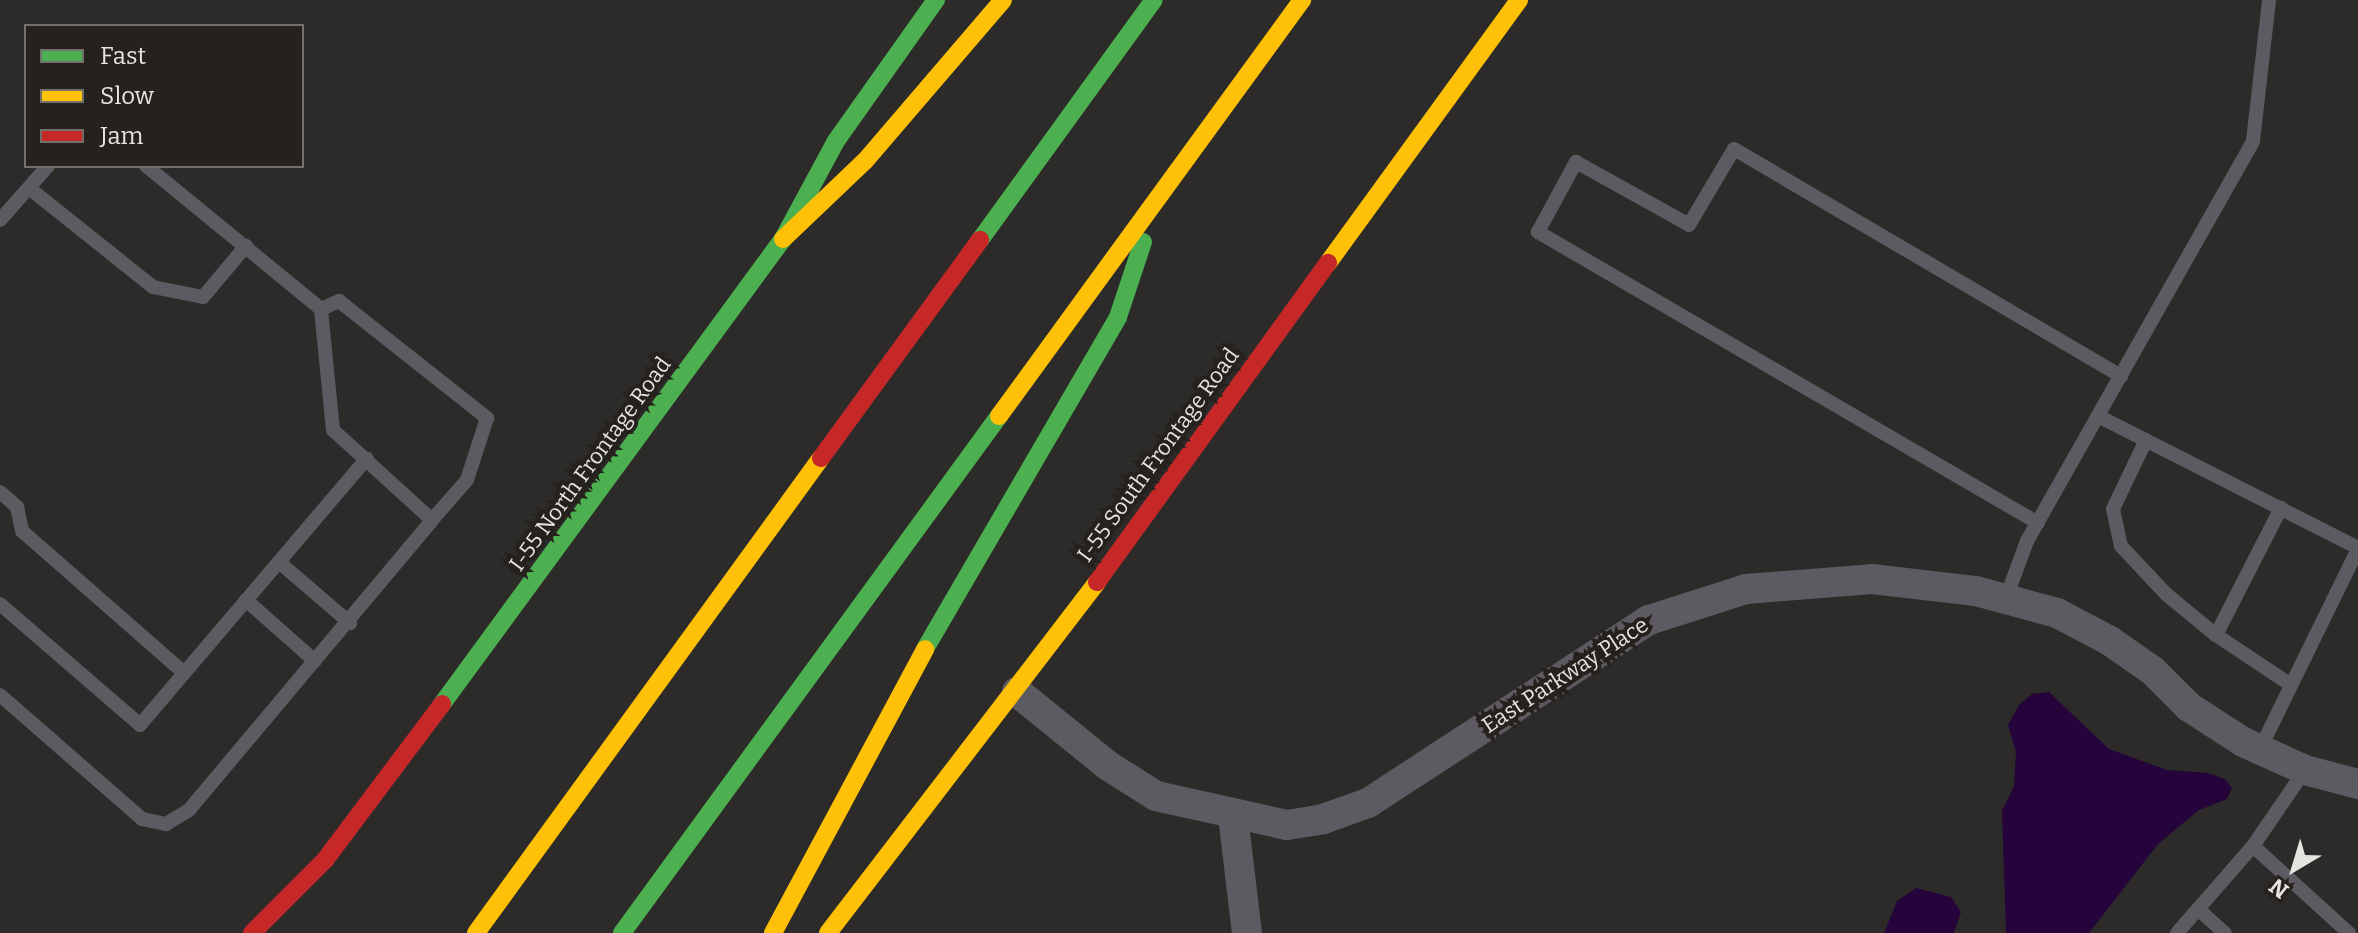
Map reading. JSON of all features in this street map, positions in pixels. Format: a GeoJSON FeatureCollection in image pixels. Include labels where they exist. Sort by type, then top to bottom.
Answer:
{"type":"FeatureCollection","features":[{"type":"Feature","properties":{"kind":"main road","name":"I-55 North Frontage Road"},"geometry":{"type":"LineString","coordinates":[[252,933],[325,860],[783,239],[836,141],[936,0]]}},
{"type":"Feature","properties":{"kind":"main road"},"geometry":{"type":"LineString","coordinates":[[783,239],[865,161],[1003,0]]}},
{"type":"Feature","properties":{"kind":"main road"},"geometry":{"type":"LineString","coordinates":[[476,933],[1154,0]]}},
{"type":"Feature","properties":{"kind":"main road"},"geometry":{"type":"LineString","coordinates":[[622,933],[1302,0]]}},
{"type":"Feature","properties":{"kind":"main road","name":"I-55 South Frontage Road"},"geometry":{"type":"LineString","coordinates":[[828,933],[1017,692],[1519,0]]}},
{"type":"Feature","properties":{"kind":"main road"},"geometry":{"type":"LineString","coordinates":[[773,933],[971,564],[1118,317],[1157,201]]}},
{"type":"Feature","properties":{"kind":"street","name":"East Parkway Place"},"geometry":{"type":"LineString","coordinates":[[1017,692],[1107,765],[1156,796],[1233,816],[1287,825],[1323,819],[1368,803],[1649,620],[1746,589],[1872,579],[2006,598],[2057,613],[2110,641],[2153,671],[2189,707],[2260,749],[2305,770],[2358,784]]}},
{"type":"Feature","properties":{"kind":"street"},"geometry":{"type":"LineString","coordinates":[[1233,816],[1247,933]]}},
{"type":"Feature","properties":{"kind":"lane"},"geometry":{"type":"LineString","coordinates":[[2006,598],[2038,523],[2253,141],[2269,0]]}},
{"type":"Feature","properties":{"kind":"lane"},"geometry":{"type":"LineString","coordinates":[[2038,523],[1538,232],[1576,162],[1689,225],[1734,149],[2121,376]]}},
{"type":"Feature","properties":{"kind":"lane"},"geometry":{"type":"LineString","coordinates":[[0,220],[46,168]]}},
{"type":"Feature","properties":{"kind":"lane"},"geometry":{"type":"LineString","coordinates":[[148,168],[321,309],[333,430],[432,520]]}},
{"type":"Feature","properties":{"kind":"lane"},"geometry":{"type":"LineString","coordinates":[[29,188],[153,287],[203,297],[246,246]]}},
{"type":"Feature","properties":{"kind":"lane"},"geometry":{"type":"LineString","coordinates":[[0,695],[142,819],[166,824],[189,810],[350,623],[467,480],[487,418],[339,301],[321,309]]}},
{"type":"Feature","properties":{"kind":"lane"},"geometry":{"type":"LineString","coordinates":[[2098,416],[2358,548],[2260,749]]}},
{"type":"Feature","properties":{"kind":"lane"},"geometry":{"type":"LineString","coordinates":[[2146,440],[2113,509],[2121,546],[2166,594],[2216,635],[2291,685]]}},
{"type":"Feature","properties":{"kind":"lane"},"geometry":{"type":"LineString","coordinates":[[0,604],[140,725],[367,458]]}},
{"type":"Feature","properties":{"kind":"lane"},"geometry":{"type":"LineString","coordinates":[[0,492],[17,507],[22,531],[184,673]]}},
{"type":"Feature","properties":{"kind":"lane"},"geometry":{"type":"LineString","coordinates":[[2216,635],[2281,508]]}},
{"type":"Feature","properties":{"kind":"lane"},"geometry":{"type":"LineString","coordinates":[[279,562],[350,623]]}},
{"type":"Feature","properties":{"kind":"lane"},"geometry":{"type":"LineString","coordinates":[[246,600],[315,661]]}},
{"type":"Feature","properties":{"kind":"lane"},"geometry":{"type":"LineString","coordinates":[[2177,933],[2253,846],[2305,770]]}},
{"type":"Feature","properties":{"kind":"lane"},"geometry":{"type":"LineString","coordinates":[[2253,846],[2349,933]]}},
{"type":"Feature","properties":{"kind":"lane"},"geometry":{"type":"LineString","coordinates":[[2198,909],[2225,933]]}},
{"type":"Feature","properties":{"kind":"shaded area"},"geometry":{"type":"Polygon","coordinates":[[[2049,692],[2109,749],[2167,770],[2208,773],[2225,779],[2232,788],[2227,799],[2199,810],[2158,844],[2089,933],[2006,933],[2002,811],[2014,786],[2016,752],[2008,725],[2019,705],[2032,694],[2049,692]]]}},
{"type":"Feature","properties":{"kind":"shaded area"},"geometry":{"type":"Polygon","coordinates":[[[1916,888],[1951,897],[1961,912],[1954,933],[1884,933],[1897,901],[1916,888]]]}},
{"type":"Feature","properties":{"kind":"traffic: fast"},"geometry":{"type":"LineString","coordinates":[[442,704],[783,239],[836,141],[936,0]]}},
{"type":"Feature","properties":{"kind":"traffic: fast"},"geometry":{"type":"LineString","coordinates":[[980,240],[1154,0]]}},
{"type":"Feature","properties":{"kind":"traffic: fast"},"geometry":{"type":"LineString","coordinates":[[925,649],[1118,317],[1143,242]]}},
{"type":"Feature","properties":{"kind":"traffic: fast"},"geometry":{"type":"LineString","coordinates":[[622,933],[999,416]]}},
{"type":"Feature","properties":{"kind":"traffic: slow"},"geometry":{"type":"LineString","coordinates":[[783,239],[865,161],[1003,0]]}},
{"type":"Feature","properties":{"kind":"traffic: slow"},"geometry":{"type":"LineString","coordinates":[[999,416],[1302,0]]}},
{"type":"Feature","properties":{"kind":"traffic: slow"},"geometry":{"type":"LineString","coordinates":[[1328,263],[1519,0]]}},
{"type":"Feature","properties":{"kind":"traffic: slow"},"geometry":{"type":"LineString","coordinates":[[476,933],[821,458]]}},
{"type":"Feature","properties":{"kind":"traffic: slow"},"geometry":{"type":"LineString","coordinates":[[828,933],[1097,582]]}},
{"type":"Feature","properties":{"kind":"traffic: slow"},"geometry":{"type":"LineString","coordinates":[[773,933],[925,649]]}},
{"type":"Feature","properties":{"kind":"traffic: jam"},"geometry":{"type":"LineString","coordinates":[[821,458],[980,240]]}},
{"type":"Feature","properties":{"kind":"traffic: jam"},"geometry":{"type":"LineString","coordinates":[[1097,582],[1328,263]]}},
{"type":"Feature","properties":{"kind":"traffic: jam"},"geometry":{"type":"LineString","coordinates":[[252,933],[325,860],[442,704]]}}]}
